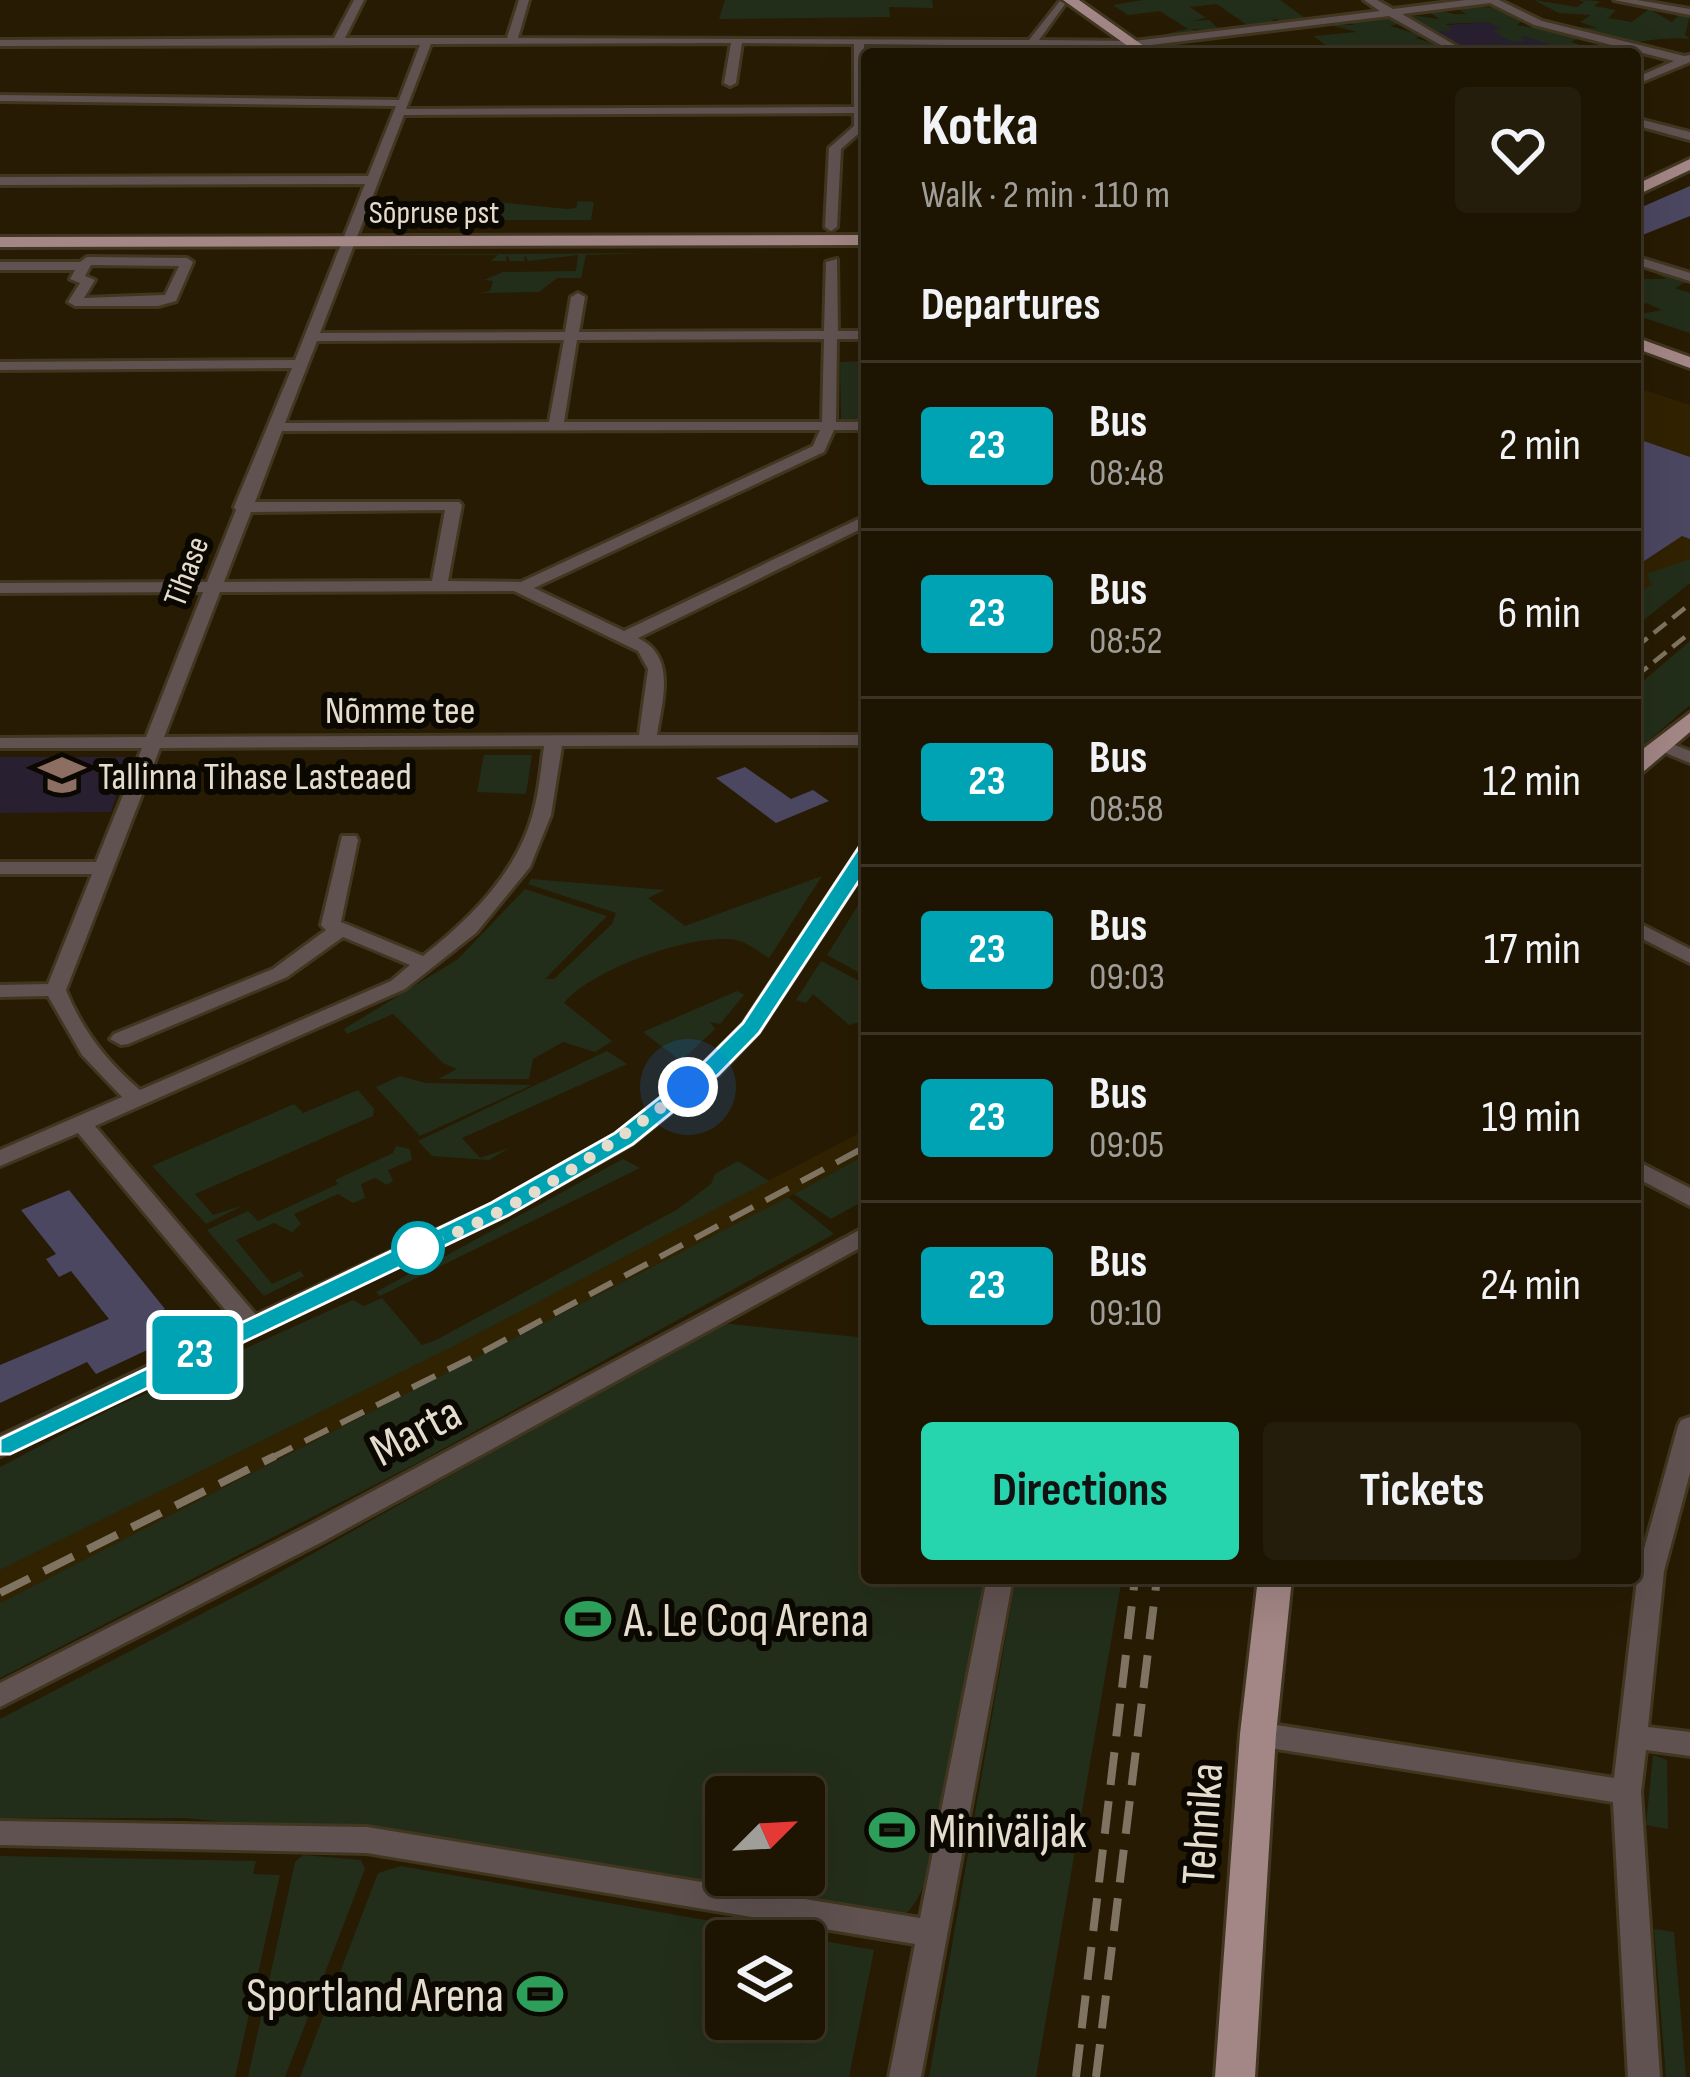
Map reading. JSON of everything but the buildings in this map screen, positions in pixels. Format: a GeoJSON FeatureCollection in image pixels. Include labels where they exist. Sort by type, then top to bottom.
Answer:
{"type":"FeatureCollection","features":[{"type":"Feature","properties":{"kind":"main road"},"geometry":{"type":"LineString","coordinates":[[1063,1],[1114,41],[1132,48]]}},
{"type":"Feature","properties":{"kind":"main road"},"geometry":{"type":"LineString","coordinates":[[1063,1],[1133,48]]}},
{"type":"Feature","properties":{"kind":"main road"},"geometry":{"type":"LineString","coordinates":[[1641,187],[1690,164]]}},
{"type":"Feature","properties":{"kind":"main road","name":"Sõpruse pst"},"geometry":{"type":"LineString","coordinates":[[349,245],[861,243]]}},
{"type":"Feature","properties":{"kind":"main road","name":"Sõpruse pst"},"geometry":{"type":"LineString","coordinates":[[0,245],[861,243]]}},
{"type":"Feature","properties":{"kind":"main road"},"geometry":{"type":"LineString","coordinates":[[1641,346],[1690,360]]}},
{"type":"Feature","properties":{"kind":"main road"},"geometry":{"type":"LineString","coordinates":[[1641,362],[1690,378]]}},
{"type":"Feature","properties":{"kind":"main road"},"geometry":{"type":"LineString","coordinates":[[1641,762],[1690,720]]}},
{"type":"Feature","properties":{"kind":"main road","name":"Tehnika"},"geometry":{"type":"LineString","coordinates":[[1235,2077],[1258,1735],[1274,1584]]}},
{"type":"Feature","properties":{"kind":"street"},"geometry":{"type":"LineString","coordinates":[[337,43],[359,0]]}},
{"type":"Feature","properties":{"kind":"street"},"geometry":{"type":"LineString","coordinates":[[512,40],[524,0]]}},
{"type":"Feature","properties":{"kind":"street"},"geometry":{"type":"LineString","coordinates":[[1369,0],[1454,48]]}},
{"type":"Feature","properties":{"kind":"street"},"geometry":{"type":"LineString","coordinates":[[1141,48],[1491,0],[1538,22],[1687,59]]}},
{"type":"Feature","properties":{"kind":"street"},"geometry":{"type":"LineString","coordinates":[[1618,0],[1690,12]]}},
{"type":"Feature","properties":{"kind":"street"},"geometry":{"type":"LineString","coordinates":[[1033,41],[1063,1]]}},
{"type":"Feature","properties":{"kind":"street"},"geometry":{"type":"LineString","coordinates":[[730,83],[737,40]]}},
{"type":"Feature","properties":{"kind":"street"},"geometry":{"type":"LineString","coordinates":[[859,40],[861,68]]}},
{"type":"Feature","properties":{"kind":"street"},"geometry":{"type":"LineString","coordinates":[[1033,41],[1037,48]]}},
{"type":"Feature","properties":{"kind":"street"},"geometry":{"type":"LineString","coordinates":[[1047,48],[1072,41]]}},
{"type":"Feature","properties":{"kind":"street"},"geometry":{"type":"LineString","coordinates":[[0,43],[1114,41]]}},
{"type":"Feature","properties":{"kind":"street","name":"Tihase"},"geometry":{"type":"LineString","coordinates":[[56,990],[426,44]]}},
{"type":"Feature","properties":{"kind":"street"},"geometry":{"type":"LineString","coordinates":[[1641,79],[1687,59]]}},
{"type":"Feature","properties":{"kind":"street"},"geometry":{"type":"LineString","coordinates":[[0,98],[861,110]]}},
{"type":"Feature","properties":{"kind":"street"},"geometry":{"type":"LineString","coordinates":[[831,226],[835,148],[857,131],[861,119]]}},
{"type":"Feature","properties":{"kind":"street"},"geometry":{"type":"LineString","coordinates":[[1641,123],[1690,136]]}},
{"type":"Feature","properties":{"kind":"street"},"geometry":{"type":"LineString","coordinates":[[0,181],[374,180]]}},
{"type":"Feature","properties":{"kind":"street"},"geometry":{"type":"LineString","coordinates":[[808,242],[831,226]]}},
{"type":"Feature","properties":{"kind":"street"},"geometry":{"type":"LineString","coordinates":[[831,226],[861,240]]}},
{"type":"Feature","properties":{"kind":"street"},"geometry":{"type":"LineString","coordinates":[[0,266],[187,262],[171,298],[158,302],[75,302],[88,280],[77,279],[84,266]]}},
{"type":"Feature","properties":{"kind":"street"},"geometry":{"type":"LineString","coordinates":[[0,588],[523,587],[815,452],[829,427],[832,262]]}},
{"type":"Feature","properties":{"kind":"street"},"geometry":{"type":"LineString","coordinates":[[1641,262],[1690,277]]}},
{"type":"Feature","properties":{"kind":"street"},"geometry":{"type":"LineString","coordinates":[[556,425],[578,297]]}},
{"type":"Feature","properties":{"kind":"street"},"geometry":{"type":"LineString","coordinates":[[314,337],[861,335]]}},
{"type":"Feature","properties":{"kind":"street"},"geometry":{"type":"LineString","coordinates":[[0,365],[301,364]]}},
{"type":"Feature","properties":{"kind":"street"},"geometry":{"type":"LineString","coordinates":[[275,427],[861,426]]}},
{"type":"Feature","properties":{"kind":"street"},"geometry":{"type":"LineString","coordinates":[[242,508],[454,505],[439,586]]}},
{"type":"Feature","properties":{"kind":"street"},"geometry":{"type":"LineString","coordinates":[[624,638],[861,523]]}},
{"type":"Feature","properties":{"kind":"street"},"geometry":{"type":"LineString","coordinates":[[523,587],[645,648],[657,669],[647,742]]}},
{"type":"Feature","properties":{"kind":"street"},"geometry":{"type":"LineString","coordinates":[[0,1159],[398,985],[469,929],[520,867],[542,815],[554,742]]}},
{"type":"Feature","properties":{"kind":"street","name":"Nõmme tee"},"geometry":{"type":"LineString","coordinates":[[0,743],[861,744]]}},
{"type":"Feature","properties":{"kind":"street"},"geometry":{"type":"LineString","coordinates":[[1662,745],[1690,758]]}},
{"type":"Feature","properties":{"kind":"street"},"geometry":{"type":"LineString","coordinates":[[349,840],[331,925],[425,964]]}},
{"type":"Feature","properties":{"kind":"street"},"geometry":{"type":"LineString","coordinates":[[0,1447],[535,1192],[624,1138],[710,1070],[751,1028],[861,865]]}},
{"type":"Feature","properties":{"kind":"street"},"geometry":{"type":"LineString","coordinates":[[0,868],[105,868]]}},
{"type":"Feature","properties":{"kind":"street"},"geometry":{"type":"LineString","coordinates":[[121,1039],[280,973],[341,929]]}},
{"type":"Feature","properties":{"kind":"street"},"geometry":{"type":"LineString","coordinates":[[1641,930],[1690,957]]}},
{"type":"Feature","properties":{"kind":"street"},"geometry":{"type":"LineString","coordinates":[[0,991],[56,990],[65,1016],[90,1051],[139,1100]]}},
{"type":"Feature","properties":{"kind":"street"},"geometry":{"type":"LineString","coordinates":[[82,1124],[253,1328]]}},
{"type":"Feature","properties":{"kind":"street"},"geometry":{"type":"LineString","coordinates":[[1641,1170],[1690,1198]]}},
{"type":"Feature","properties":{"kind":"street","name":"Marta"},"geometry":{"type":"LineString","coordinates":[[0,1696],[336,1523],[861,1237]]}},
{"type":"Feature","properties":{"kind":"street"},"geometry":{"type":"LineString","coordinates":[[1644,2077],[1627,1792],[1651,1571],[1690,1426]]}},
{"type":"Feature","properties":{"kind":"street"},"geometry":{"type":"LineString","coordinates":[[905,2077],[999,1584]]}},
{"type":"Feature","properties":{"kind":"street"},"geometry":{"type":"LineString","coordinates":[[1258,1735],[1627,1792]]}},
{"type":"Feature","properties":{"kind":"street"},"geometry":{"type":"LineString","coordinates":[[1631,1736],[1690,1744]]}},
{"type":"Feature","properties":{"kind":"street"},"geometry":{"type":"LineString","coordinates":[[0,1833],[367,1840],[930,1933]]}},
{"type":"Feature","properties":{"kind":"shaded area"},"geometry":{"type":"Polygon","coordinates":[[[1486,22],[1560,47],[1462,48],[1425,27],[1486,22]]]}},
{"type":"Feature","properties":{"kind":"shaded area"},"geometry":{"type":"Polygon","coordinates":[[[1641,389],[1690,405],[1690,565],[1641,594],[1641,389]]]}},
{"type":"Feature","properties":{"kind":"shaded area","name":"Tallinna Tihase Lasteaed"},"geometry":{"type":"Polygon","coordinates":[[[0,757],[129,757],[111,812],[0,813],[0,757]]]}},
{"type":"Feature","properties":{"kind":"shaded area"},"geometry":{"type":"Polygon","coordinates":[[[861,1132],[861,1157],[794,1194],[0,1603],[0,1570],[452,1347],[861,1132]]]}},
{"type":"Feature","properties":{"kind":"green space"},"geometry":{"type":"Polygon","coordinates":[[[725,0],[932,0],[933,8],[889,7],[890,17],[719,19],[725,0]]]}},
{"type":"Feature","properties":{"kind":"green space"},"geometry":{"type":"Polygon","coordinates":[[[1143,0],[1280,0],[1309,21],[1284,24],[1277,19],[1272,20],[1278,24],[1251,28],[1217,4],[1190,7],[1206,18],[1191,21],[1209,20],[1221,31],[1192,29],[1198,34],[1170,38],[1169,33],[1188,29],[1160,11],[1128,15],[1113,5],[1143,0]]]}},
{"type":"Feature","properties":{"kind":"green space"},"geometry":{"type":"Polygon","coordinates":[[[1534,0],[1577,7],[1584,2],[1579,0],[1600,1],[1594,6],[1616,10],[1608,18],[1632,22],[1649,9],[1672,22],[1681,13],[1690,15],[1685,35],[1690,39],[1606,41],[1562,27],[1597,28],[1580,22],[1591,15],[1559,13],[1534,0]]]}},
{"type":"Feature","properties":{"kind":"green space"},"geometry":{"type":"Polygon","coordinates":[[[1456,7],[1498,8],[1522,21],[1517,25],[1582,36],[1571,42],[1581,45],[1560,48],[1524,36],[1520,38],[1526,41],[1512,42],[1493,31],[1502,28],[1486,22],[1446,24],[1453,30],[1435,32],[1402,14],[1439,19],[1428,11],[1466,14],[1456,7]]]}},
{"type":"Feature","properties":{"kind":"green space"},"geometry":{"type":"Polygon","coordinates":[[[1388,16],[1401,23],[1390,26],[1440,45],[1316,48],[1327,46],[1313,36],[1357,32],[1326,24],[1354,25],[1349,21],[1388,16]]]}},
{"type":"Feature","properties":{"kind":"green space"},"geometry":{"type":"Polygon","coordinates":[[[486,201],[568,209],[576,208],[578,201],[594,202],[591,220],[480,220],[486,201]]]}},
{"type":"Feature","properties":{"kind":"green space"},"geometry":{"type":"Polygon","coordinates":[[[650,253],[586,255],[581,278],[557,278],[539,292],[480,293],[490,291],[493,281],[484,280],[503,272],[576,271],[578,255],[528,261],[525,255],[524,261],[510,261],[507,255],[506,261],[491,261],[498,255],[352,255],[650,253]]]}},
{"type":"Feature","properties":{"kind":"green space"},"geometry":{"type":"Polygon","coordinates":[[[1641,265],[1690,280],[1675,288],[1690,293],[1690,333],[1641,317],[1662,310],[1646,303],[1641,306],[1641,279],[1666,279],[1641,265]]]}},
{"type":"Feature","properties":{"kind":"green space"},"geometry":{"type":"Polygon","coordinates":[[[861,361],[857,366],[861,370],[861,420],[841,420],[840,362],[861,361]]]}},
{"type":"Feature","properties":{"kind":"green space"},"geometry":{"type":"Polygon","coordinates":[[[1690,559],[1690,583],[1641,622],[1641,591],[1651,585],[1647,574],[1690,559]]]}},
{"type":"Feature","properties":{"kind":"green space"},"geometry":{"type":"Polygon","coordinates":[[[1690,641],[1690,705],[1641,747],[1641,683],[1690,641]]]}},
{"type":"Feature","properties":{"kind":"green space"},"geometry":{"type":"Polygon","coordinates":[[[484,755],[532,755],[526,794],[477,792],[484,755]]]}},
{"type":"Feature","properties":{"kind":"green space"},"geometry":{"type":"Polygon","coordinates":[[[822,876],[769,958],[736,940],[695,942],[619,966],[577,990],[564,1003],[612,1041],[595,1052],[563,1042],[533,1059],[529,1079],[438,1079],[457,1069],[443,1063],[393,1014],[347,1034],[344,1029],[458,959],[525,889],[607,916],[545,979],[554,979],[612,924],[616,913],[528,884],[531,879],[665,890],[648,898],[685,926],[822,876]]]}},
{"type":"Feature","properties":{"kind":"green space"},"geometry":{"type":"Polygon","coordinates":[[[861,901],[861,974],[827,955],[861,901]]]}},
{"type":"Feature","properties":{"kind":"green space"},"geometry":{"type":"Polygon","coordinates":[[[821,961],[861,982],[861,1022],[849,1025],[813,994],[806,1003],[796,1000],[821,961]]]}},
{"type":"Feature","properties":{"kind":"green space"},"geometry":{"type":"Polygon","coordinates":[[[737,991],[744,995],[720,1024],[710,1022],[715,1029],[681,1061],[643,1032],[737,991]]]}},
{"type":"Feature","properties":{"kind":"green space"},"geometry":{"type":"Polygon","coordinates":[[[607,1051],[627,1064],[462,1138],[480,1158],[509,1148],[489,1160],[432,1156],[418,1141],[607,1051]]]}},
{"type":"Feature","properties":{"kind":"green space"},"geometry":{"type":"Polygon","coordinates":[[[400,1076],[426,1083],[532,1085],[420,1136],[376,1087],[400,1076]]]}},
{"type":"Feature","properties":{"kind":"green space"},"geometry":{"type":"Polygon","coordinates":[[[358,1090],[374,1109],[373,1116],[195,1194],[213,1215],[244,1205],[206,1224],[152,1166],[294,1104],[303,1113],[358,1090]]]}},
{"type":"Feature","properties":{"kind":"green space"},"geometry":{"type":"Polygon","coordinates":[[[396,1146],[410,1149],[412,1160],[388,1170],[393,1181],[387,1185],[375,1178],[361,1184],[365,1198],[353,1203],[338,1194],[294,1214],[301,1224],[292,1232],[274,1223],[236,1240],[272,1284],[300,1271],[304,1276],[264,1296],[207,1230],[248,1211],[258,1221],[338,1184],[335,1180],[393,1153],[396,1146]]]}},
{"type":"Feature","properties":{"kind":"green space"},"geometry":{"type":"Polygon","coordinates":[[[861,1157],[861,1202],[831,1219],[794,1194],[861,1157]]]}},
{"type":"Feature","properties":{"kind":"green space"},"geometry":{"type":"Polygon","coordinates":[[[623,1159],[640,1168],[380,1296],[376,1292],[420,1268],[441,1264],[440,1259],[623,1159]]]}},
{"type":"Feature","properties":{"kind":"green space"},"geometry":{"type":"Polygon","coordinates":[[[738,1161],[769,1181],[452,1347],[0,1570],[0,1467],[111,1409],[353,1300],[364,1306],[382,1298],[422,1345],[436,1340],[678,1209],[711,1184],[715,1174],[738,1161]]]}},
{"type":"Feature","properties":{"kind":"green space"},"geometry":{"type":"Polygon","coordinates":[[[788,1197],[834,1234],[421,1461],[0,1678],[0,1603],[788,1197]]]}},
{"type":"Feature","properties":{"kind":"green space","name":"A. Le Coq Arena"},"geometry":{"type":"Polygon","coordinates":[[[720,1323],[861,1337],[861,1584],[989,1584],[947,1812],[920,1895],[904,1915],[793,1896],[825,1896],[825,1776],[705,1776],[705,1881],[185,1818],[0,1818],[0,1719],[259,1584],[720,1323]]]}},
{"type":"Feature","properties":{"kind":"green space"},"geometry":{"type":"Polygon","coordinates":[[[1015,1584],[1121,1584],[1036,2077],[929,2077],[1015,1584]]]}},
{"type":"Feature","properties":{"kind":"green space"},"geometry":{"type":"Polygon","coordinates":[[[1653,1755],[1667,1760],[1668,1829],[1646,1825],[1653,1755]]]}},
{"type":"Feature","properties":{"kind":"green space"},"geometry":{"type":"Polygon","coordinates":[[[303,1855],[361,1860],[365,1869],[285,2077],[248,2077],[295,1862],[303,1855]]]}},
{"type":"Feature","properties":{"kind":"green space"},"geometry":{"type":"Polygon","coordinates":[[[0,1856],[256,1861],[253,1874],[280,1875],[235,2077],[0,2077],[0,1856]]]}},
{"type":"Feature","properties":{"kind":"green space","name":"Sportland Arena"},"geometry":{"type":"Polygon","coordinates":[[[401,1866],[705,1920],[705,2040],[825,2040],[825,1941],[874,1950],[849,2077],[300,2077],[378,1873],[401,1866]]]}},
{"type":"Feature","properties":{"kind":"green space"},"geometry":{"type":"Polygon","coordinates":[[[1654,1929],[1674,1932],[1686,2077],[1666,2077],[1654,1929]]]}},
{"type":"Feature","properties":{"kind":"railway"},"geometry":{"type":"LineString","coordinates":[[1641,643],[1690,604]]}},
{"type":"Feature","properties":{"kind":"railway"},"geometry":{"type":"LineString","coordinates":[[1641,672],[1690,633]]}},
{"type":"Feature","properties":{"kind":"railway"},"geometry":{"type":"LineString","coordinates":[[275,1456],[473,1357],[861,1149]]}},
{"type":"Feature","properties":{"kind":"railway"},"geometry":{"type":"LineString","coordinates":[[0,1593],[275,1456]]}},
{"type":"Feature","properties":{"kind":"railway"},"geometry":{"type":"LineString","coordinates":[[269,1459],[275,1456]]}},
{"type":"Feature","properties":{"kind":"railway"},"geometry":{"type":"LineString","coordinates":[[1076,2077],[1134,1584]]}},
{"type":"Feature","properties":{"kind":"railway"},"geometry":{"type":"LineString","coordinates":[[1096,2077],[1156,1584]]}},
{"type":"Feature","properties":{"kind":"bus line","name":"23"},"geometry":{"type":"LineString","coordinates":[[0,1447],[500,1209],[624,1138],[710,1070],[751,1028],[861,860]]}},
{"type":"Feature","properties":{"kind":"place","name":"Tallinna Tihase Lasteaed"},"geometry":{"type":"Point","coordinates":[62,775]}},
{"type":"Feature","properties":{"kind":"place","name":"A. Le Coq Arena"},"geometry":{"type":"Point","coordinates":[588,1619]}},
{"type":"Feature","properties":{"kind":"place","name":"Miniväljak"},"geometry":{"type":"Point","coordinates":[892,1830]}},
{"type":"Feature","properties":{"kind":"place","name":"Sportland Arena"},"geometry":{"type":"Point","coordinates":[540,1994]}},
{"type":"Feature","properties":{"kind":"route"},"geometry":{"type":"LineString","coordinates":[[418,1248],[568,1173],[624,1138],[688,1087]]}}]}
